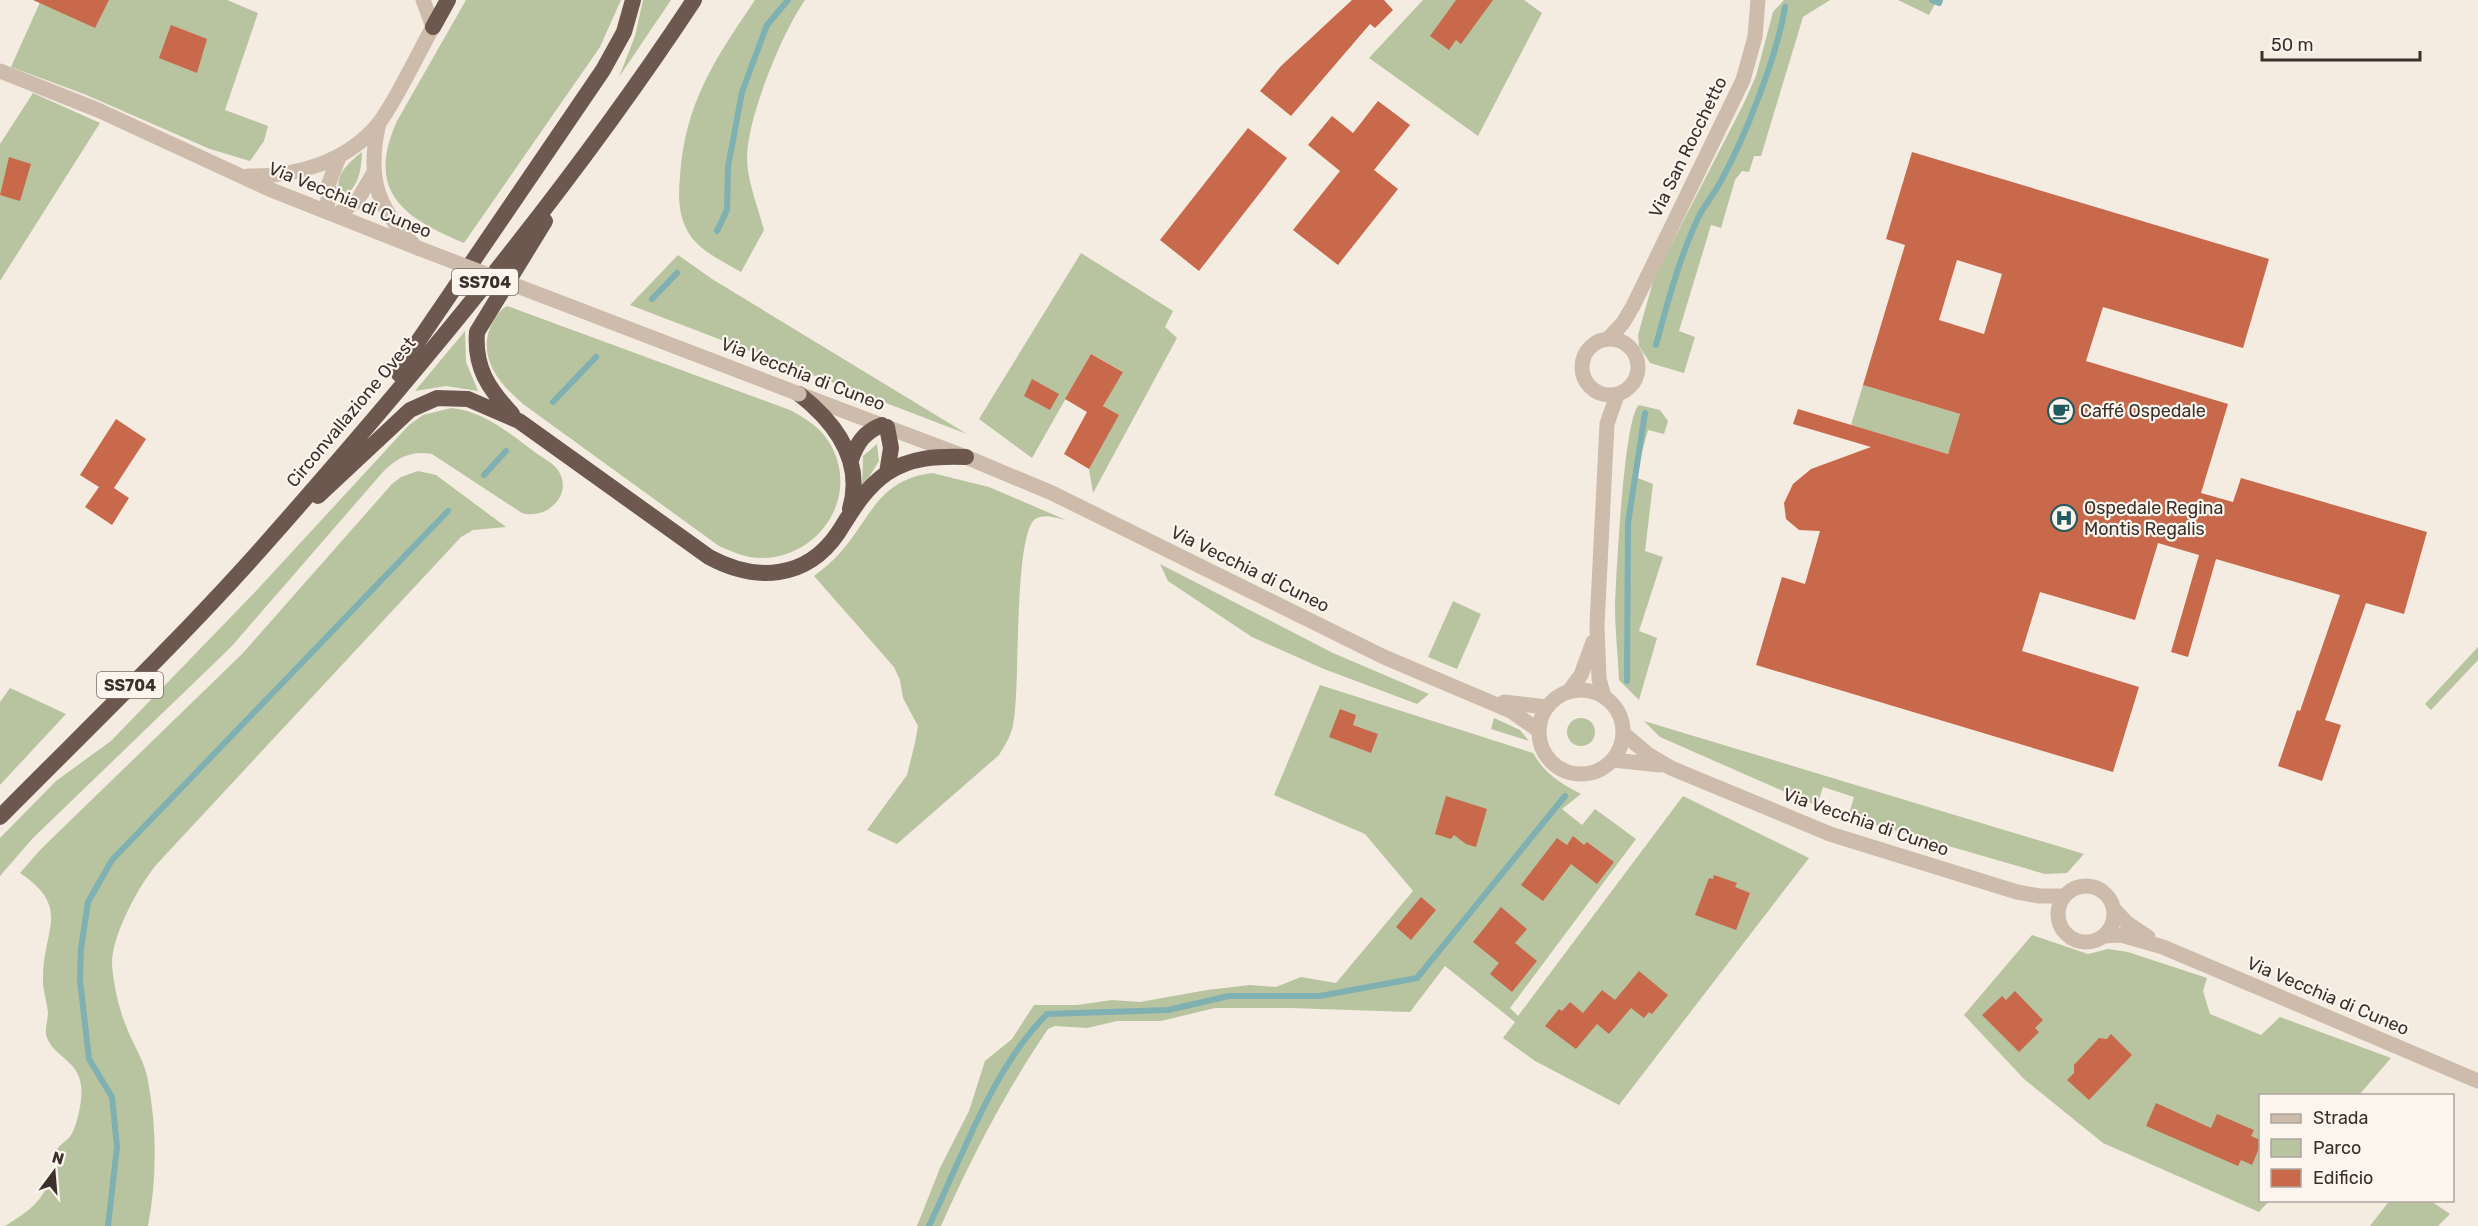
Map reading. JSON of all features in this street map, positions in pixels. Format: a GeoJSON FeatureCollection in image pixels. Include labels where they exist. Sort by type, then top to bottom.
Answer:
{"type":"FeatureCollection","features":[{"type":"Feature","properties":{"kind":"highway"},"geometry":{"type":"LineString","coordinates":[[433,27],[448,0]]}},
{"type":"Feature","properties":{"kind":"highway"},"geometry":{"type":"LineString","coordinates":[[376,414],[417,343],[603,70],[624,32],[633,0]]}},
{"type":"Feature","properties":{"kind":"highway","name":"Circonvallazione Ovest"},"geometry":{"type":"LineString","coordinates":[[0,817],[258,552],[376,414],[590,147],[694,0]]}},
{"type":"Feature","properties":{"kind":"highway"},"geometry":{"type":"LineString","coordinates":[[590,147],[477,332],[477,353],[481,373],[498,399],[519,421],[708,557],[742,572],[781,572],[795,568],[827,546],[863,495],[887,473],[913,461],[966,457]]}},
{"type":"Feature","properties":{"kind":"highway"},"geometry":{"type":"LineString","coordinates":[[800,394],[837,431],[851,460],[855,487],[848,516]]}},
{"type":"Feature","properties":{"kind":"highway"},"geometry":{"type":"LineString","coordinates":[[258,552],[410,410],[422,403],[444,398],[468,399],[519,421]]}},
{"type":"Feature","properties":{"kind":"highway"},"geometry":{"type":"LineString","coordinates":[[851,460],[860,440],[866,433],[884,426],[891,448],[887,473]]}},
{"type":"Feature","properties":{"kind":"street"},"geometry":{"type":"LineString","coordinates":[[418,248],[391,217],[381,200],[373,174],[373,147],[379,123],[433,27],[423,0]]}},
{"type":"Feature","properties":{"kind":"street","name":"Via San Rocchetto"},"geometry":{"type":"LineString","coordinates":[[1607,424],[1596,392],[1587,384],[1582,373],[1583,361],[1588,350],[1596,343],[1608,339],[1633,306],[1743,80],[1755,37],[1758,0]]}},
{"type":"Feature","properties":{"kind":"street","name":"Via Vecchia di Cuneo"},"geometry":{"type":"LineString","coordinates":[[0,71],[99,110],[238,175],[331,214],[966,457],[1070,501],[1394,662],[1484,698],[1528,720],[1538,730]]}},
{"type":"Feature","properties":{"kind":"street"},"geometry":{"type":"LineString","coordinates":[[238,175],[289,174],[339,157],[379,123]]}},
{"type":"Feature","properties":{"kind":"street"},"geometry":{"type":"LineString","coordinates":[[339,157],[328,183],[331,214],[357,201],[373,174]]}},
{"type":"Feature","properties":{"kind":"street","name":"Via San Rocchetto"},"geometry":{"type":"LineString","coordinates":[[1604,696],[1599,679],[1597,625],[1607,424],[1617,395],[1633,384],[1637,375],[1638,361],[1631,349],[1633,306]]}},
{"type":"Feature","properties":{"kind":"street"},"geometry":{"type":"LineString","coordinates":[[1608,339],[1619,341],[1631,349]]}},
{"type":"Feature","properties":{"kind":"street"},"geometry":{"type":"LineString","coordinates":[[1596,392],[1617,395]]}},
{"type":"Feature","properties":{"kind":"street","name":"Via San Rocchetto"},"geometry":{"type":"LineString","coordinates":[[1569,691],[1590,655],[1597,625]]}},
{"type":"Feature","properties":{"kind":"street"},"geometry":{"type":"LineString","coordinates":[[1604,696],[1581,689],[1569,691],[1553,700],[1546,707],[1538,730],[1541,747],[1551,762],[1565,771],[1582,774],[1599,771],[1613,760],[1622,744],[1624,734]]}},
{"type":"Feature","properties":{"kind":"street","name":"Via Vecchia di Cuneo"},"geometry":{"type":"LineString","coordinates":[[1604,696],[1619,712],[1624,734],[1649,755],[1671,768],[1830,834],[2017,892],[2039,896],[2064,896],[2081,886],[2100,889],[2109,898],[2114,909],[2127,922],[2163,947]]}},
{"type":"Feature","properties":{"kind":"street","name":"Via Vecchia di Cuneo"},"geometry":{"type":"LineString","coordinates":[[1484,698],[1532,707],[1546,707]]}},
{"type":"Feature","properties":{"kind":"street","name":"Via Vecchia di Cuneo"},"geometry":{"type":"LineString","coordinates":[[1613,760],[1671,768]]}},
{"type":"Feature","properties":{"kind":"street","name":"Via Vecchia di Cuneo"},"geometry":{"type":"LineString","coordinates":[[2017,892],[2058,914],[2065,931],[2080,941],[2121,935],[2163,947],[2478,1081]]}},
{"type":"Feature","properties":{"kind":"street"},"geometry":{"type":"LineString","coordinates":[[2058,914],[2064,896]]}},
{"type":"Feature","properties":{"kind":"street"},"geometry":{"type":"LineString","coordinates":[[2103,936],[2110,929],[2114,909]]}},
{"type":"Feature","properties":{"kind":"green space"},"geometry":{"type":"Polygon","coordinates":[[[41,0],[227,0],[258,13],[225,110],[268,126],[264,141],[250,161],[210,149],[84,94],[11,67],[41,0]]]}},
{"type":"Feature","properties":{"kind":"green space"},"geometry":{"type":"Polygon","coordinates":[[[466,0],[621,0],[600,47],[464,243],[424,223],[408,212],[396,199],[388,184],[386,166],[388,146],[397,121],[466,0]]]}},
{"type":"Feature","properties":{"kind":"green space"},"geometry":{"type":"Polygon","coordinates":[[[643,0],[671,0],[619,77],[635,36],[643,0]]]}},
{"type":"Feature","properties":{"kind":"green space"},"geometry":{"type":"Polygon","coordinates":[[[755,0],[805,0],[786,33],[767,76],[753,121],[747,167],[764,230],[741,272],[708,253],[687,231],[679,200],[679,184],[683,150],[695,104],[715,62],[755,0]]]}},
{"type":"Feature","properties":{"kind":"green space"},"geometry":{"type":"Polygon","coordinates":[[[1423,0],[1524,0],[1542,13],[1478,136],[1369,58],[1423,0]]]}},
{"type":"Feature","properties":{"kind":"green space"},"geometry":{"type":"Polygon","coordinates":[[[1784,0],[1830,0],[1803,17],[1761,156],[1754,156],[1749,172],[1742,171],[1735,180],[1721,228],[1711,225],[1679,331],[1695,337],[1684,373],[1650,363],[1639,346],[1638,335],[1654,278],[1744,103],[1756,76],[1773,12],[1784,0]]]}},
{"type":"Feature","properties":{"kind":"green space"},"geometry":{"type":"Polygon","coordinates":[[[1898,0],[1937,0],[1929,15],[1898,0]]]}},
{"type":"Feature","properties":{"kind":"green space"},"geometry":{"type":"Polygon","coordinates":[[[33,93],[100,123],[0,281],[0,144],[33,93]]]}},
{"type":"Feature","properties":{"kind":"green space"},"geometry":{"type":"Polygon","coordinates":[[[362,152],[356,184],[342,199],[338,184],[342,172],[362,152]]]}},
{"type":"Feature","properties":{"kind":"green space"},"geometry":{"type":"Polygon","coordinates":[[[1081,253],[1173,311],[1165,327],[1177,338],[1093,493],[1089,469],[1118,415],[1103,406],[1122,371],[1091,354],[1032,458],[979,419],[1081,253]]]}},
{"type":"Feature","properties":{"kind":"green space"},"geometry":{"type":"Polygon","coordinates":[[[678,255],[712,279],[967,434],[630,305],[678,255]]]}},
{"type":"Feature","properties":{"kind":"green space"},"geometry":{"type":"Polygon","coordinates":[[[507,306],[790,410],[807,420],[817,427],[829,442],[838,464],[840,485],[836,506],[826,525],[812,540],[793,551],[772,557],[749,557],[719,546],[523,404],[507,389],[489,361],[487,340],[495,319],[507,306]]]}},
{"type":"Feature","properties":{"kind":"green space"},"geometry":{"type":"Polygon","coordinates":[[[465,331],[466,362],[478,391],[446,386],[415,391],[465,331]]]}},
{"type":"Feature","properties":{"kind":"green space"},"geometry":{"type":"Polygon","coordinates":[[[1863,385],[1960,414],[1948,454],[1851,425],[1863,385]]]}},
{"type":"Feature","properties":{"kind":"green space"},"geometry":{"type":"Polygon","coordinates":[[[1639,405],[1660,410],[1668,421],[1664,434],[1648,430],[1635,477],[1653,484],[1645,551],[1663,557],[1639,631],[1657,638],[1639,700],[1619,680],[1615,606],[1625,466],[1629,437],[1639,405]]]}},
{"type":"Feature","properties":{"kind":"green space"},"geometry":{"type":"Polygon","coordinates":[[[451,408],[486,419],[553,465],[562,479],[563,488],[555,503],[540,513],[522,513],[432,454],[411,454],[393,463],[231,647],[32,839],[0,876],[0,838],[56,781],[111,741],[256,591],[409,425],[423,415],[451,408]]]}},
{"type":"Feature","properties":{"kind":"green space"},"geometry":{"type":"Polygon","coordinates":[[[877,444],[879,461],[862,488],[863,456],[877,444]]]}},
{"type":"Feature","properties":{"kind":"green space"},"geometry":{"type":"Polygon","coordinates":[[[418,471],[436,475],[506,527],[473,530],[461,537],[156,865],[134,898],[116,939],[112,964],[117,996],[123,1019],[142,1060],[151,1099],[154,1172],[148,1226],[5,1226],[30,1209],[46,1189],[57,1150],[70,1137],[75,1128],[81,1100],[79,1076],[50,1044],[46,1035],[48,1012],[43,981],[51,921],[50,909],[46,898],[36,886],[20,873],[41,849],[242,654],[392,484],[401,477],[418,471]]]}},
{"type":"Feature","properties":{"kind":"green space"},"geometry":{"type":"Polygon","coordinates":[[[932,473],[989,487],[1066,520],[1042,516],[1035,519],[1028,532],[1020,583],[1015,707],[1008,740],[999,755],[897,844],[867,830],[907,775],[918,726],[903,698],[900,680],[894,667],[814,576],[839,554],[887,492],[914,477],[932,473]]]}},
{"type":"Feature","properties":{"kind":"green space"},"geometry":{"type":"Polygon","coordinates":[[[1160,564],[1333,653],[1429,694],[1417,704],[1324,669],[1252,637],[1168,581],[1160,564]]]}},
{"type":"Feature","properties":{"kind":"green space"},"geometry":{"type":"Polygon","coordinates":[[[1453,601],[1481,614],[1457,669],[1428,657],[1453,601]]]}},
{"type":"Feature","properties":{"kind":"green space"},"geometry":{"type":"Polygon","coordinates":[[[2478,647],[2478,660],[2431,710],[2425,704],[2478,647]]]}},
{"type":"Feature","properties":{"kind":"green space"},"geometry":{"type":"Polygon","coordinates":[[[1320,685],[1533,753],[1554,777],[1581,794],[1562,809],[1582,825],[1595,809],[1636,839],[1510,1008],[1518,1016],[1683,796],[1809,858],[1619,1105],[1535,1061],[1503,1038],[1515,1022],[1445,966],[1410,1012],[1215,1008],[1161,1021],[1117,1021],[1087,1028],[1055,1026],[1048,1029],[1003,1101],[941,1226],[917,1226],[940,1168],[969,1111],[985,1061],[1012,1039],[1034,1005],[1077,1005],[1112,1000],[1140,1002],[1250,985],[1276,987],[1301,977],[1336,983],[1413,891],[1365,834],[1274,795],[1320,685]]]}},
{"type":"Feature","properties":{"kind":"green space"},"geometry":{"type":"Polygon","coordinates":[[[10,688],[66,714],[0,785],[0,702],[10,688]]]}},
{"type":"Feature","properties":{"kind":"green space"},"geometry":{"type":"Polygon","coordinates":[[[1494,718],[1520,730],[1529,741],[1491,729],[1494,718]]]}},
{"type":"Feature","properties":{"kind":"green space"},"geometry":{"type":"Polygon","coordinates":[[[1581,718],[1591,722],[1595,732],[1591,742],[1581,746],[1571,742],[1567,732],[1571,722],[1581,718]]]}},
{"type":"Feature","properties":{"kind":"green space"},"geometry":{"type":"Polygon","coordinates":[[[1644,721],[2084,854],[2067,873],[2045,874],[1848,817],[1854,797],[1823,787],[1817,806],[1660,737],[1644,721]]]}},
{"type":"Feature","properties":{"kind":"green space"},"geometry":{"type":"Polygon","coordinates":[[[2032,935],[2088,954],[2108,949],[2128,952],[2207,978],[2203,991],[2210,1014],[2261,1035],[2280,1017],[2391,1058],[2360,1094],[2259,1094],[2259,1202],[2268,1202],[2259,1212],[2103,1143],[2024,1079],[1964,1015],[2032,935]]]}},
{"type":"Feature","properties":{"kind":"green space"},"geometry":{"type":"Polygon","coordinates":[[[2388,1202],[2432,1202],[2450,1214],[2438,1226],[2370,1226],[2388,1202]]]}},
{"type":"Feature","properties":{"kind":"building"},"geometry":{"type":"Polygon","coordinates":[[[33,0],[109,0],[95,28],[33,0]]]}},
{"type":"Feature","properties":{"kind":"building"},"geometry":{"type":"Polygon","coordinates":[[[1352,0],[1384,0],[1393,10],[1375,28],[1370,24],[1291,116],[1260,91],[1281,66],[1352,0]]]}},
{"type":"Feature","properties":{"kind":"building"},"geometry":{"type":"Polygon","coordinates":[[[1456,0],[1493,0],[1461,44],[1456,40],[1449,50],[1430,36],[1456,0]]]}},
{"type":"Feature","properties":{"kind":"building"},"geometry":{"type":"Polygon","coordinates":[[[171,25],[207,39],[197,73],[159,58],[171,25]]]}},
{"type":"Feature","properties":{"kind":"building"},"geometry":{"type":"Polygon","coordinates":[[[1378,101],[1410,125],[1374,170],[1398,189],[1338,265],[1293,230],[1340,171],[1308,145],[1332,116],[1353,133],[1378,101]]]}},
{"type":"Feature","properties":{"kind":"building"},"geometry":{"type":"Polygon","coordinates":[[[1248,128],[1287,158],[1199,271],[1160,240],[1248,128]]]}},
{"type":"Feature","properties":{"kind":"building"},"geometry":{"type":"Polygon","coordinates":[[[1912,152],[2269,259],[2243,348],[2103,307],[2086,361],[2228,404],[2201,493],[2233,502],[2241,478],[2427,532],[2404,614],[2366,603],[2325,720],[2341,725],[2322,781],[2278,766],[2297,710],[2300,711],[2340,595],[2216,559],[2188,657],[2171,652],[2199,555],[2158,543],[2135,620],[2040,592],[2022,651],[2139,687],[2113,772],[1756,665],[1782,577],[1805,584],[1820,531],[1799,530],[1786,519],[1784,503],[1793,484],[1811,469],[1871,447],[1793,424],[1798,409],[1948,454],[1960,414],[1863,385],[1905,245],[1886,239],[1912,152]],[[1957,260],[1939,320],[1984,334],[2002,274],[1957,260]]]}},
{"type":"Feature","properties":{"kind":"building"},"geometry":{"type":"Polygon","coordinates":[[[9,157],[31,164],[20,201],[0,195],[9,157]]]}},
{"type":"Feature","properties":{"kind":"building"},"geometry":{"type":"Polygon","coordinates":[[[1091,354],[1123,372],[1103,406],[1119,415],[1089,469],[1064,454],[1087,412],[1065,399],[1091,354]]]}},
{"type":"Feature","properties":{"kind":"building"},"geometry":{"type":"Polygon","coordinates":[[[1032,379],[1059,394],[1050,410],[1024,396],[1032,379]]]}},
{"type":"Feature","properties":{"kind":"building"},"geometry":{"type":"Polygon","coordinates":[[[116,419],[146,439],[114,488],[129,498],[112,525],[85,507],[99,487],[80,475],[116,419]]]}},
{"type":"Feature","properties":{"kind":"building"},"geometry":{"type":"Polygon","coordinates":[[[1340,709],[1356,715],[1353,725],[1378,734],[1371,753],[1329,737],[1340,709]]]}},
{"type":"Feature","properties":{"kind":"building"},"geometry":{"type":"Polygon","coordinates":[[[1446,796],[1487,809],[1476,847],[1466,844],[1454,835],[1451,839],[1435,834],[1446,796]]]}},
{"type":"Feature","properties":{"kind":"building"},"geometry":{"type":"Polygon","coordinates":[[[1573,836],[1584,845],[1587,842],[1614,862],[1597,884],[1571,864],[1543,901],[1521,885],[1557,838],[1567,845],[1573,836]]]}},
{"type":"Feature","properties":{"kind":"building"},"geometry":{"type":"Polygon","coordinates":[[[1714,875],[1737,883],[1735,887],[1750,893],[1736,930],[1695,915],[1709,878],[1713,879],[1714,875]]]}},
{"type":"Feature","properties":{"kind":"building"},"geometry":{"type":"Polygon","coordinates":[[[1421,897],[1436,910],[1411,940],[1396,927],[1421,897]]]}},
{"type":"Feature","properties":{"kind":"building"},"geometry":{"type":"Polygon","coordinates":[[[1501,907],[1527,929],[1515,943],[1537,961],[1512,992],[1490,974],[1499,963],[1473,942],[1501,907]]]}},
{"type":"Feature","properties":{"kind":"building"},"geometry":{"type":"Polygon","coordinates":[[[1639,971],[1668,995],[1652,1014],[1649,1012],[1644,1018],[1631,1008],[1609,1034],[1597,1024],[1576,1049],[1545,1026],[1559,1009],[1562,1011],[1570,1002],[1583,1013],[1602,990],[1615,1000],[1639,971]]]}},
{"type":"Feature","properties":{"kind":"building"},"geometry":{"type":"Polygon","coordinates":[[[2015,991],[2043,1020],[2035,1028],[2039,1032],[2019,1052],[1982,1015],[2002,996],[2006,1000],[2015,991]]]}},
{"type":"Feature","properties":{"kind":"building"},"geometry":{"type":"Polygon","coordinates":[[[2111,1034],[2132,1055],[2089,1100],[2067,1080],[2074,1073],[2074,1065],[2099,1038],[2107,1039],[2111,1034]]]}},
{"type":"Feature","properties":{"kind":"building"},"geometry":{"type":"Polygon","coordinates":[[[2156,1103],[2211,1128],[2217,1114],[2254,1130],[2251,1136],[2259,1140],[2259,1148],[2252,1165],[2241,1160],[2238,1166],[2146,1126],[2156,1103]]]}},
{"type":"Feature","properties":{"kind":"waterway"},"geometry":{"type":"LineString","coordinates":[[717,231],[727,210],[728,167],[742,92],[767,25],[788,0]]}},
{"type":"Feature","properties":{"kind":"waterway"},"geometry":{"type":"LineString","coordinates":[[1932,0],[1939,3],[1940,0]]}},
{"type":"Feature","properties":{"kind":"waterway"},"geometry":{"type":"LineString","coordinates":[[1656,345],[1686,246],[1700,214],[1731,161],[1760,95],[1785,7]]}},
{"type":"Feature","properties":{"kind":"waterway"},"geometry":{"type":"LineString","coordinates":[[652,299],[677,273]]}},
{"type":"Feature","properties":{"kind":"waterway"},"geometry":{"type":"LineString","coordinates":[[553,402],[596,357]]}},
{"type":"Feature","properties":{"kind":"waterway"},"geometry":{"type":"LineString","coordinates":[[1627,681],[1628,523],[1645,413]]}},
{"type":"Feature","properties":{"kind":"waterway"},"geometry":{"type":"LineString","coordinates":[[484,475],[506,451]]}},
{"type":"Feature","properties":{"kind":"waterway"},"geometry":{"type":"LineString","coordinates":[[108,1226],[117,1147],[112,1097],[89,1059],[80,980],[81,949],[88,902],[112,860],[448,511]]}},
{"type":"Feature","properties":{"kind":"waterway"},"geometry":{"type":"LineString","coordinates":[[929,1226],[980,1114],[1010,1060],[1047,1014],[1168,1010],[1229,996],[1320,996],[1417,978],[1565,796]]}},
{"type":"Feature","properties":{"kind":"place","name":"Caffé Ospedale"},"geometry":{"type":"Point","coordinates":[2061,411]}},
{"type":"Feature","properties":{"kind":"place","name":"Ospedale Regina Montis Regalis"},"geometry":{"type":"Point","coordinates":[2064,518]}}]}
